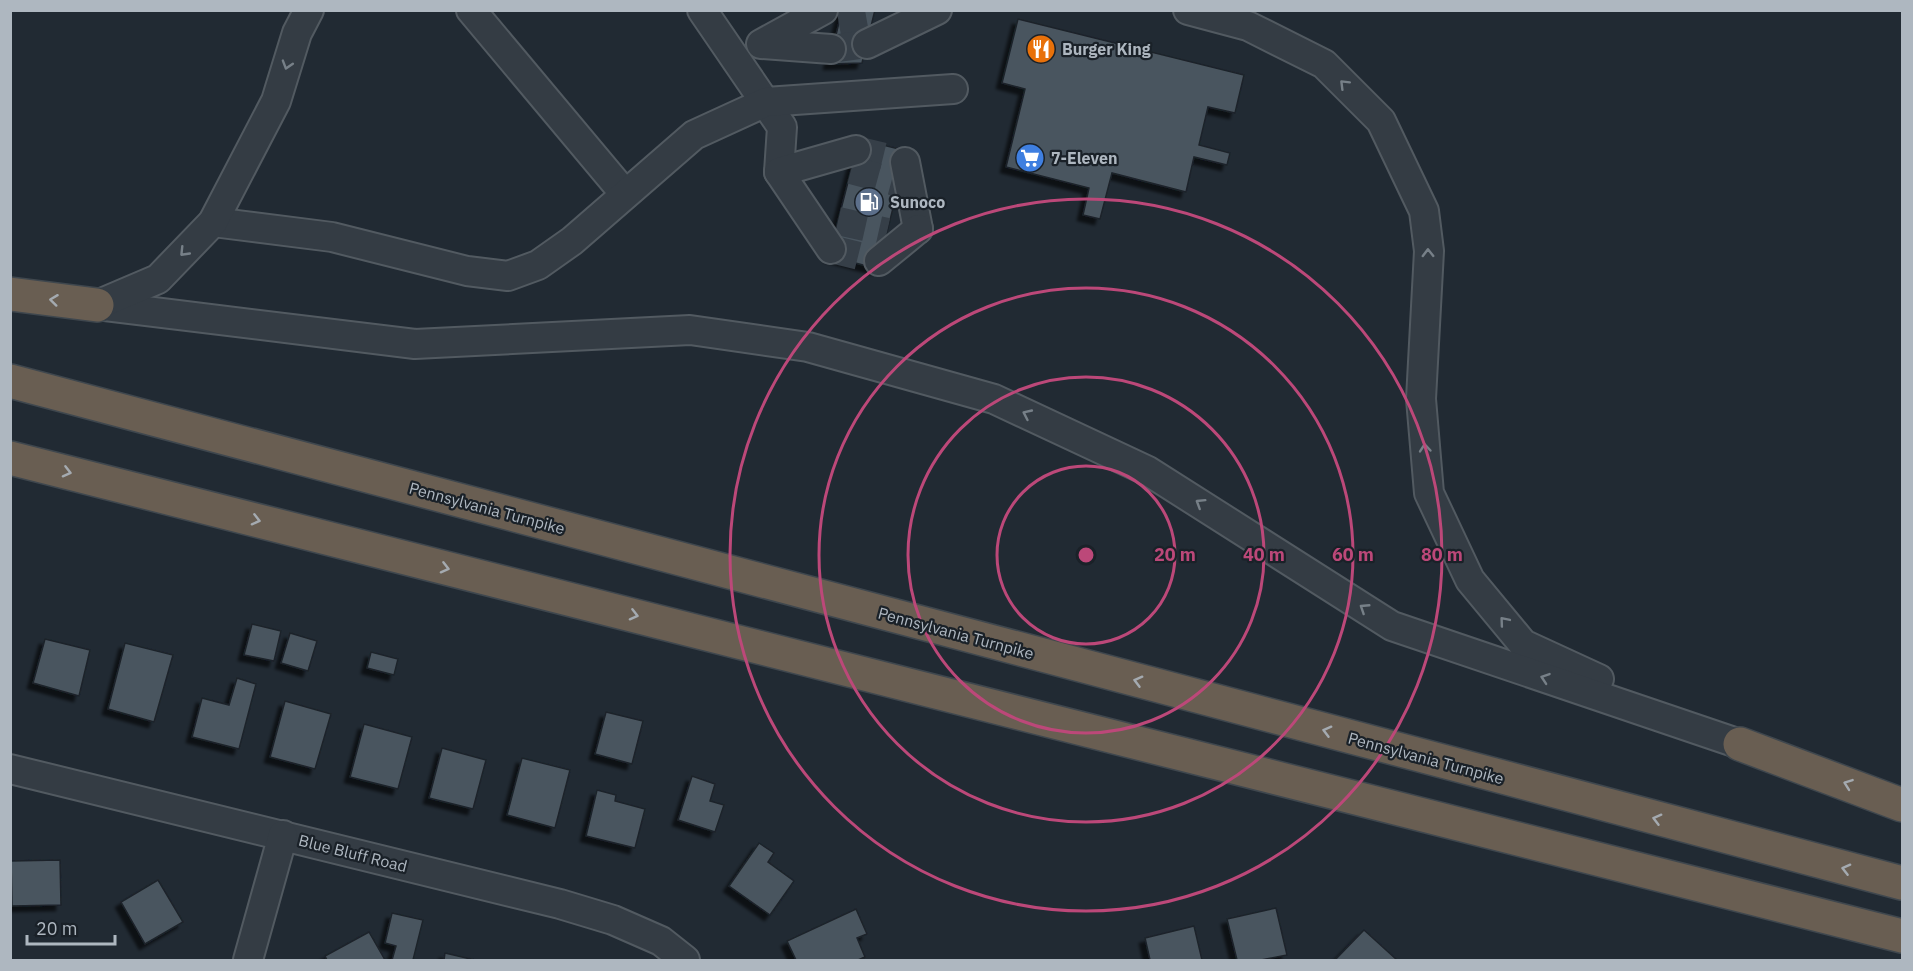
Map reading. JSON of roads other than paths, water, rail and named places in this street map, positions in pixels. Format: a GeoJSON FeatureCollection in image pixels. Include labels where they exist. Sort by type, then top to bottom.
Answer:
{"type":"FeatureCollection","features":[{"type":"Feature","properties":{"kind":"highway"},"geometry":{"type":"LineString","coordinates":[[10,294],[97,305]]}},
{"type":"Feature","properties":{"kind":"highway","name":"Pennsylvania Turnpike"},"geometry":{"type":"LineString","coordinates":[[10,381],[1902,883]]}},
{"type":"Feature","properties":{"kind":"highway"},"geometry":{"type":"LineString","coordinates":[[10,458],[1902,936]]}},
{"type":"Feature","properties":{"kind":"highway"},"geometry":{"type":"LineString","coordinates":[[1740,744],[1902,805]]}},
{"type":"Feature","properties":{"kind":"street"},"geometry":{"type":"LineString","coordinates":[[97,305],[158,279],[213,222],[276,101],[297,33],[309,10]]}},
{"type":"Feature","properties":{"kind":"street"},"geometry":{"type":"LineString","coordinates":[[471,10],[625,194]]}},
{"type":"Feature","properties":{"kind":"street"},"geometry":{"type":"LineString","coordinates":[[702,10],[782,127],[779,172],[831,249]]}},
{"type":"Feature","properties":{"kind":"street"},"geometry":{"type":"LineString","coordinates":[[909,10],[870,31],[937,10]]}},
{"type":"Feature","properties":{"kind":"street"},"geometry":{"type":"LineString","coordinates":[[1188,10],[1248,26],[1324,64],[1380,121],[1385,131],[1424,211],[1429,251],[1421,399],[1429,493],[1470,580],[1523,644],[1740,744]]}},
{"type":"Feature","properties":{"kind":"street"},"geometry":{"type":"LineString","coordinates":[[730,51],[831,28]]}},
{"type":"Feature","properties":{"kind":"street"},"geometry":{"type":"LineString","coordinates":[[760,44],[831,28]]}},
{"type":"Feature","properties":{"kind":"street"},"geometry":{"type":"LineString","coordinates":[[213,222],[332,237],[467,271],[508,276],[538,264],[572,241],[694,135],[766,102],[953,89]]}},
{"type":"Feature","properties":{"kind":"street"},"geometry":{"type":"LineString","coordinates":[[779,172],[853,160]]}},
{"type":"Feature","properties":{"kind":"street"},"geometry":{"type":"LineString","coordinates":[[779,172],[838,221]]}},
{"type":"Feature","properties":{"kind":"street"},"geometry":{"type":"LineString","coordinates":[[902,172],[918,229]]}},
{"type":"Feature","properties":{"kind":"street"},"geometry":{"type":"LineString","coordinates":[[887,232],[918,229]]}},
{"type":"Feature","properties":{"kind":"street"},"geometry":{"type":"LineString","coordinates":[[879,261],[918,229]]}},
{"type":"Feature","properties":{"kind":"street"},"geometry":{"type":"LineString","coordinates":[[97,305],[416,344],[690,330],[808,347],[994,399],[1148,471],[1392,626],[1740,744]]}},
{"type":"Feature","properties":{"kind":"street","name":"Blue Bluff Road"},"geometry":{"type":"LineString","coordinates":[[10,768],[560,904],[613,920],[661,941],[685,960]]}},
{"type":"Feature","properties":{"kind":"street"},"geometry":{"type":"LineString","coordinates":[[248,960],[282,835]]}},
{"type":"Feature","properties":{"kind":"tunnel"},"geometry":{"type":"LineString","coordinates":[[839,24],[873,18]]}},
{"type":"Feature","properties":{"kind":"tunnel"},"geometry":{"type":"LineString","coordinates":[[831,49],[867,44]]}},
{"type":"Feature","properties":{"kind":"tunnel"},"geometry":{"type":"LineString","coordinates":[[856,150],[905,162]]}},
{"type":"Feature","properties":{"kind":"tunnel"},"geometry":{"type":"LineString","coordinates":[[851,170],[899,183]]}},
{"type":"Feature","properties":{"kind":"tunnel"},"geometry":{"type":"LineString","coordinates":[[838,221],[887,232]]}},
{"type":"Feature","properties":{"kind":"tunnel"},"geometry":{"type":"LineString","coordinates":[[831,249],[879,261]]}},
{"type":"Feature","properties":{"kind":"place","name":"Burger King"},"geometry":{"type":"Point","coordinates":[1041,49]}},
{"type":"Feature","properties":{"kind":"place","name":"7-Eleven"},"geometry":{"type":"Point","coordinates":[1030,158]}},
{"type":"Feature","properties":{"kind":"place","name":"Sunoco"},"geometry":{"type":"Point","coordinates":[869,202]}}]}
